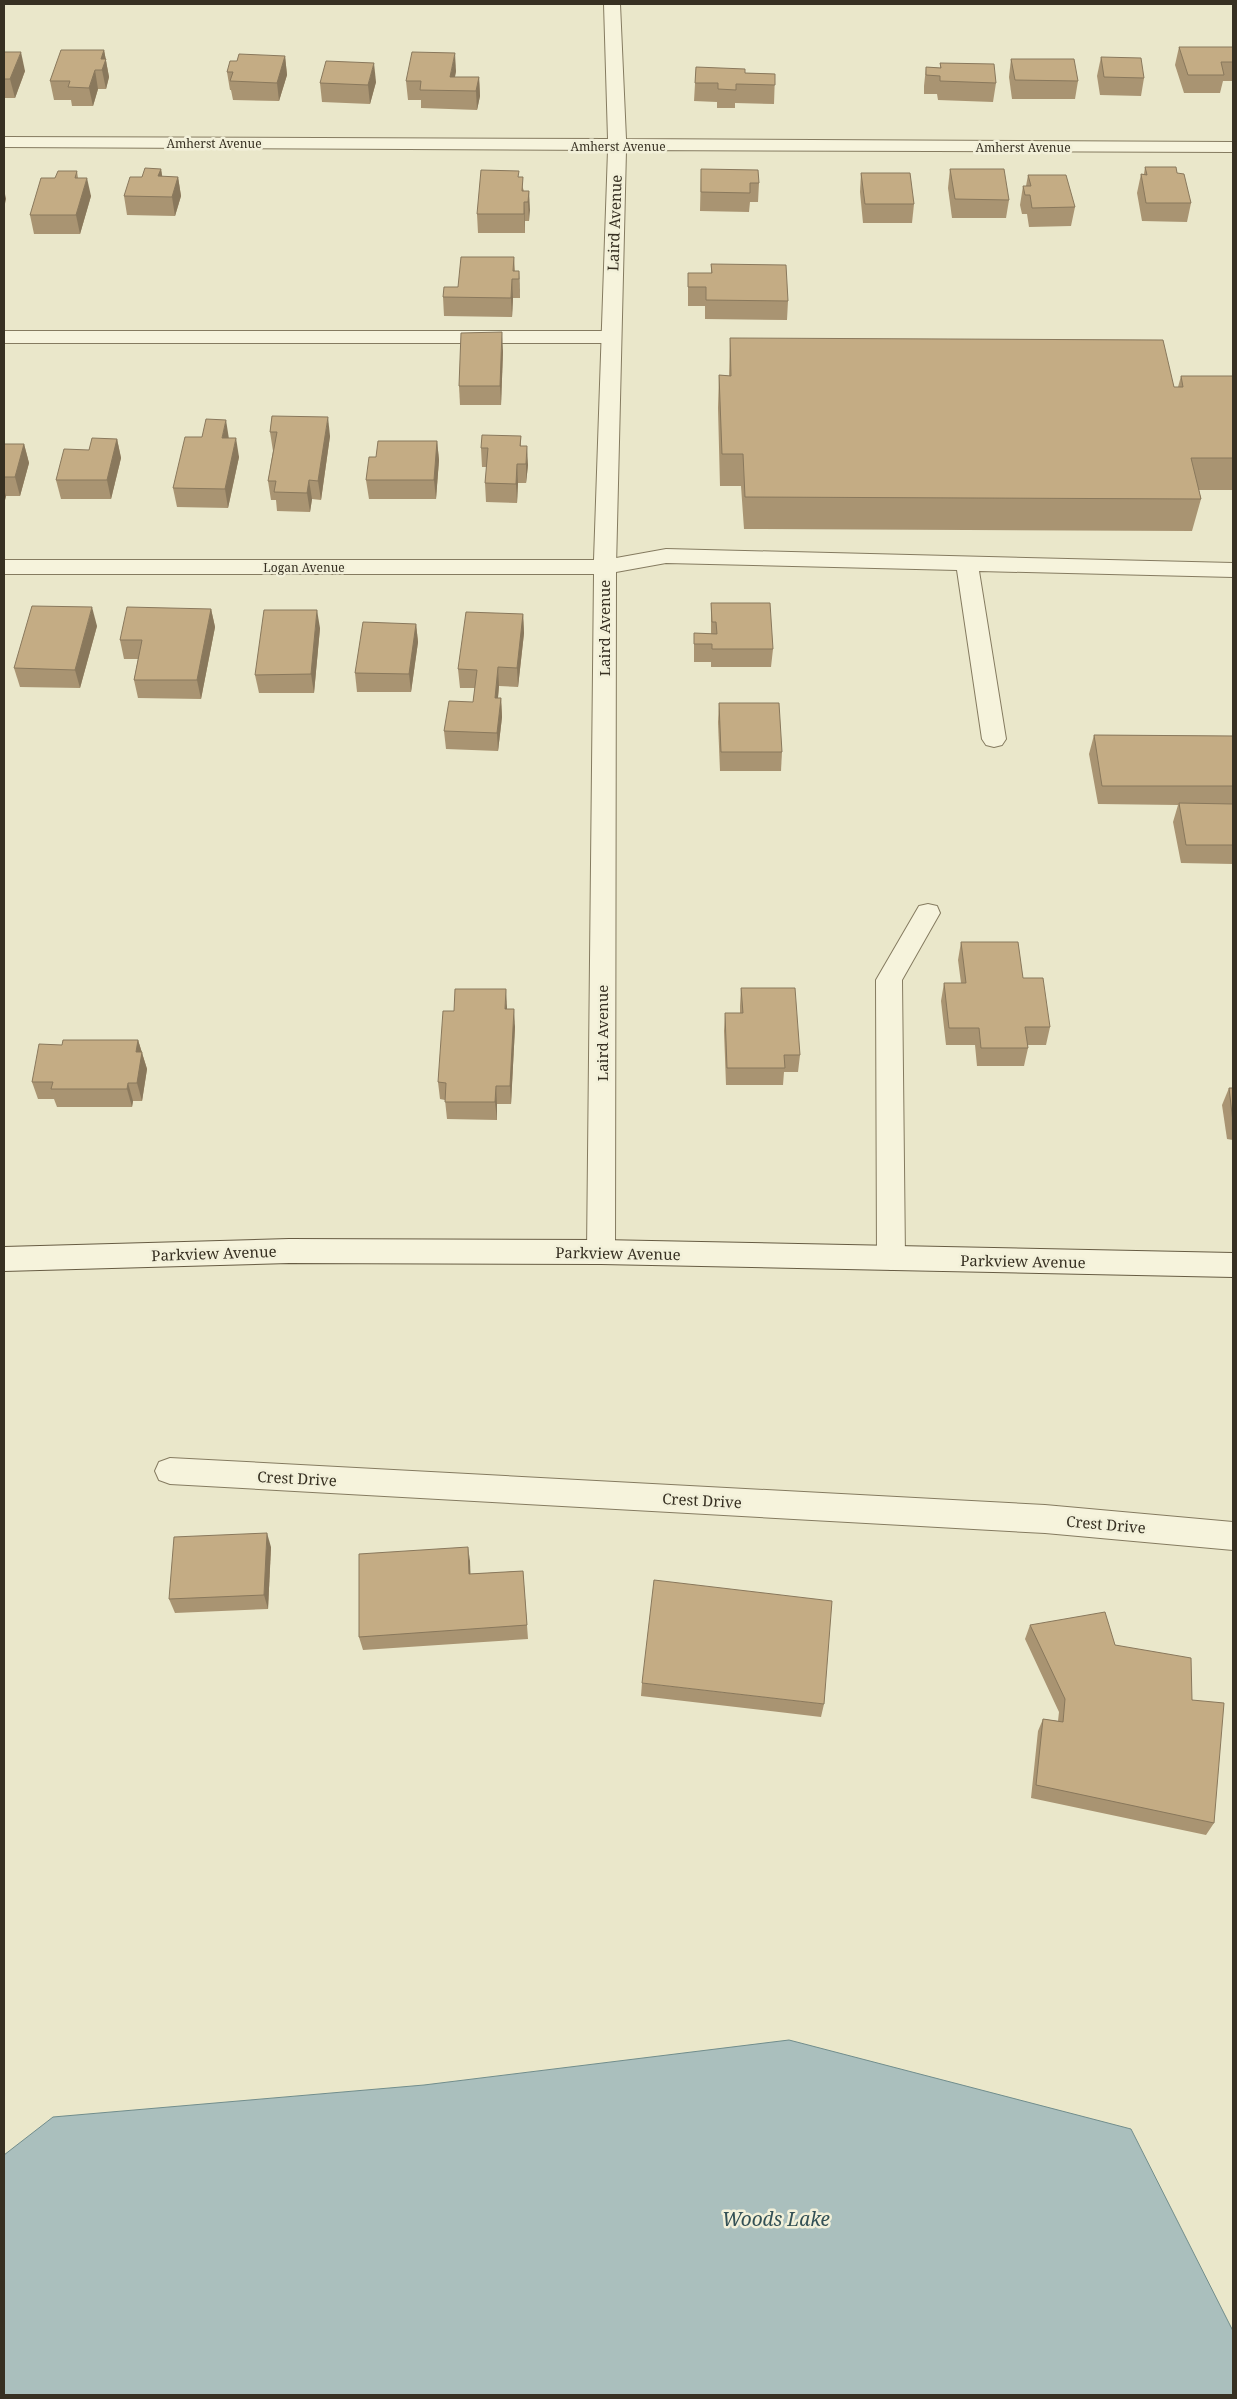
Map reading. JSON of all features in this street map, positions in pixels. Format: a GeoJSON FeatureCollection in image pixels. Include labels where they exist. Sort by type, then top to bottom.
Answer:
{"type":"FeatureCollection","features":[{"type":"Feature","properties":{"kind":"street","name":"Laird Avenue"},"geometry":{"type":"LineString","coordinates":[[602,1252],[605,567],[617,146],[612,4]]}},
{"type":"Feature","properties":{"kind":"street","name":"Amherst Avenue"},"geometry":{"type":"LineString","coordinates":[[4,142],[617,146],[1233,147]]}},
{"type":"Feature","properties":{"kind":"street"},"geometry":{"type":"LineString","coordinates":[[4,337],[611,337]]}},
{"type":"Feature","properties":{"kind":"street","name":"Logan Avenue"},"geometry":{"type":"LineString","coordinates":[[4,567],[605,567],[666,556],[1233,570]]}},
{"type":"Feature","properties":{"kind":"street"},"geometry":{"type":"LineString","coordinates":[[967,564],[994,739]]}},
{"type":"Feature","properties":{"kind":"street"},"geometry":{"type":"LineString","coordinates":[[891,1258],[889,980],[928,913]]}},
{"type":"Feature","properties":{"kind":"street","name":"Parkview Avenue"},"geometry":{"type":"LineString","coordinates":[[4,1259],[289,1250],[602,1252],[1233,1265]]}},
{"type":"Feature","properties":{"kind":"street","name":"Crest Drive"},"geometry":{"type":"LineString","coordinates":[[170,1471],[1044,1519],[1233,1536]]}},
{"type":"Feature","properties":{"kind":"water","name":"Woods Lake"},"geometry":{"type":"Polygon","coordinates":[[[789,2040],[1131,2129],[1233,2331],[1233,2395],[4,2395],[4,2155],[53,2117],[424,2085],[789,2040]]]}},
{"type":"Feature","properties":{"kind":"building"},"geometry":{"type":"Polygon","coordinates":[[[1179,47],[1233,47],[1233,62],[1221,62],[1224,75],[1188,75],[1179,47]]]}},
{"type":"Feature","properties":{"kind":"building"},"geometry":{"type":"Polygon","coordinates":[[[61,50],[104,50],[101,59],[106,59],[102,70],[95,70],[89,88],[68,87],[70,81],[50,81],[61,50]]]}},
{"type":"Feature","properties":{"kind":"building"},"geometry":{"type":"Polygon","coordinates":[[[4,52],[21,52],[10,79],[4,79],[4,52]]]}},
{"type":"Feature","properties":{"kind":"building"},"geometry":{"type":"Polygon","coordinates":[[[412,52],[455,53],[450,77],[479,77],[476,91],[420,90],[421,81],[406,81],[412,52]]]}},
{"type":"Feature","properties":{"kind":"building"},"geometry":{"type":"Polygon","coordinates":[[[239,54],[285,56],[277,83],[230,81],[233,72],[227,72],[230,61],[237,61],[239,54]]]}},
{"type":"Feature","properties":{"kind":"building"},"geometry":{"type":"Polygon","coordinates":[[[1101,57],[1141,58],[1144,78],[1104,77],[1101,57]]]}},
{"type":"Feature","properties":{"kind":"building"},"geometry":{"type":"Polygon","coordinates":[[[1011,59],[1074,59],[1078,81],[1015,80],[1011,59]]]}},
{"type":"Feature","properties":{"kind":"building"},"geometry":{"type":"Polygon","coordinates":[[[326,61],[374,63],[368,85],[320,83],[326,61]]]}},
{"type":"Feature","properties":{"kind":"building"},"geometry":{"type":"Polygon","coordinates":[[[940,63],[994,64],[996,83],[940,81],[940,76],[926,75],[926,67],[941,68],[940,63]]]}},
{"type":"Feature","properties":{"kind":"building"},"geometry":{"type":"Polygon","coordinates":[[[696,67],[745,69],[745,73],[775,74],[775,85],[736,84],[736,90],[718,89],[718,83],[695,83],[696,67]]]}},
{"type":"Feature","properties":{"kind":"building"},"geometry":{"type":"Polygon","coordinates":[[[1145,167],[1176,167],[1177,173],[1184,174],[1191,203],[1146,203],[1141,174],[1147,175],[1145,167]]]}},
{"type":"Feature","properties":{"kind":"building"},"geometry":{"type":"Polygon","coordinates":[[[145,168],[161,169],[158,176],[178,177],[172,197],[124,196],[130,177],[142,177],[145,168]]]}},
{"type":"Feature","properties":{"kind":"building"},"geometry":{"type":"Polygon","coordinates":[[[701,169],[758,170],[759,183],[750,183],[750,193],[701,192],[701,169]]]}},
{"type":"Feature","properties":{"kind":"building"},"geometry":{"type":"Polygon","coordinates":[[[950,169],[1004,169],[1009,200],[955,199],[950,169]]]}},
{"type":"Feature","properties":{"kind":"building"},"geometry":{"type":"Polygon","coordinates":[[[481,170],[519,171],[518,177],[523,177],[522,191],[529,191],[528,202],[524,202],[524,214],[477,214],[481,170]]]}},
{"type":"Feature","properties":{"kind":"building"},"geometry":{"type":"Polygon","coordinates":[[[58,171],[77,171],[75,178],[87,178],[76,215],[30,215],[41,178],[55,178],[58,171]]]}},
{"type":"Feature","properties":{"kind":"building"},"geometry":{"type":"Polygon","coordinates":[[[861,173],[910,173],[914,204],[865,204],[861,173]]]}},
{"type":"Feature","properties":{"kind":"building"},"geometry":{"type":"Polygon","coordinates":[[[1028,175],[1066,175],[1075,207],[1032,208],[1030,195],[1025,195],[1023,186],[1031,186],[1028,175]]]}},
{"type":"Feature","properties":{"kind":"building"},"geometry":{"type":"Polygon","coordinates":[[[461,257],[514,257],[513,271],[519,271],[519,279],[512,279],[511,298],[443,297],[444,287],[458,287],[461,257]]]}},
{"type":"Feature","properties":{"kind":"building"},"geometry":{"type":"Polygon","coordinates":[[[711,264],[786,265],[788,301],[706,300],[706,287],[688,287],[688,273],[712,273],[711,264]]]}},
{"type":"Feature","properties":{"kind":"building"},"geometry":{"type":"Polygon","coordinates":[[[502,332],[500,386],[459,386],[461,333],[502,332]]]}},
{"type":"Feature","properties":{"kind":"building"},"geometry":{"type":"Polygon","coordinates":[[[730,338],[1163,340],[1174,387],[1183,387],[1181,376],[1233,376],[1233,458],[1191,458],[1201,499],[745,497],[743,454],[722,454],[719,375],[731,376],[730,338]]]}},
{"type":"Feature","properties":{"kind":"building"},"geometry":{"type":"Polygon","coordinates":[[[272,416],[328,417],[318,481],[309,480],[307,493],[274,492],[276,481],[268,481],[277,432],[270,432],[272,416]]]}},
{"type":"Feature","properties":{"kind":"building"},"geometry":{"type":"Polygon","coordinates":[[[206,419],[226,420],[222,438],[236,438],[225,489],[173,488],[185,437],[202,437],[206,419]]]}},
{"type":"Feature","properties":{"kind":"building"},"geometry":{"type":"Polygon","coordinates":[[[482,435],[521,436],[520,446],[527,446],[526,464],[517,464],[516,484],[485,483],[488,448],[481,448],[482,435]]]}},
{"type":"Feature","properties":{"kind":"building"},"geometry":{"type":"Polygon","coordinates":[[[92,438],[117,439],[107,480],[56,480],[64,449],[89,450],[92,438]]]}},
{"type":"Feature","properties":{"kind":"building"},"geometry":{"type":"Polygon","coordinates":[[[378,441],[437,441],[434,480],[366,480],[369,457],[376,457],[378,441]]]}},
{"type":"Feature","properties":{"kind":"building"},"geometry":{"type":"Polygon","coordinates":[[[4,444],[24,444],[15,477],[4,477],[4,444]]]}},
{"type":"Feature","properties":{"kind":"building"},"geometry":{"type":"Polygon","coordinates":[[[711,603],[770,603],[773,649],[712,649],[712,644],[694,644],[694,633],[717,634],[716,622],[712,622],[711,603]]]}},
{"type":"Feature","properties":{"kind":"building"},"geometry":{"type":"Polygon","coordinates":[[[32,606],[92,607],[75,670],[14,668],[32,606]]]}},
{"type":"Feature","properties":{"kind":"building"},"geometry":{"type":"Polygon","coordinates":[[[127,607],[211,609],[197,680],[134,680],[142,640],[120,640],[127,607]]]}},
{"type":"Feature","properties":{"kind":"building"},"geometry":{"type":"Polygon","coordinates":[[[264,610],[317,610],[311,674],[255,675],[264,610]]]}},
{"type":"Feature","properties":{"kind":"building"},"geometry":{"type":"Polygon","coordinates":[[[466,612],[523,614],[517,668],[498,667],[495,698],[501,698],[497,733],[444,731],[449,701],[473,702],[477,670],[458,669],[466,612]]]}},
{"type":"Feature","properties":{"kind":"building"},"geometry":{"type":"Polygon","coordinates":[[[363,622],[416,624],[409,674],[355,673],[363,622]]]}},
{"type":"Feature","properties":{"kind":"building"},"geometry":{"type":"Polygon","coordinates":[[[719,703],[779,703],[782,752],[721,752],[719,703]]]}},
{"type":"Feature","properties":{"kind":"building"},"geometry":{"type":"Polygon","coordinates":[[[1094,735],[1233,736],[1233,786],[1102,786],[1094,735]]]}},
{"type":"Feature","properties":{"kind":"building"},"geometry":{"type":"Polygon","coordinates":[[[1179,803],[1233,804],[1233,845],[1186,845],[1179,803]]]}},
{"type":"Feature","properties":{"kind":"building"},"geometry":{"type":"Polygon","coordinates":[[[961,942],[1018,942],[1023,978],[1043,978],[1050,1027],[1025,1027],[1028,1048],[981,1048],[979,1028],[949,1028],[944,983],[966,983],[961,942]]]}},
{"type":"Feature","properties":{"kind":"building"},"geometry":{"type":"Polygon","coordinates":[[[741,988],[795,988],[800,1055],[784,1055],[785,1068],[727,1068],[725,1013],[743,1013],[741,988]]]}},
{"type":"Feature","properties":{"kind":"building"},"geometry":{"type":"Polygon","coordinates":[[[455,989],[506,989],[505,1009],[514,1009],[510,1086],[496,1086],[495,1102],[445,1102],[446,1083],[438,1082],[443,1011],[454,1011],[455,989]]]}},
{"type":"Feature","properties":{"kind":"building"},"geometry":{"type":"Polygon","coordinates":[[[63,1040],[138,1040],[136,1052],[142,1052],[137,1083],[128,1083],[127,1089],[51,1089],[53,1082],[32,1082],[39,1044],[62,1045],[63,1040]]]}},
{"type":"Feature","properties":{"kind":"building"},"geometry":{"type":"Polygon","coordinates":[[[1229,1088],[1233,1088],[1233,1122],[1229,1088]]]}},
{"type":"Feature","properties":{"kind":"building"},"geometry":{"type":"Polygon","coordinates":[[[267,1533],[264,1595],[169,1599],[174,1537],[267,1533]]]}},
{"type":"Feature","properties":{"kind":"building"},"geometry":{"type":"Polygon","coordinates":[[[468,1547],[469,1574],[523,1571],[527,1625],[359,1637],[359,1554],[468,1547]]]}},
{"type":"Feature","properties":{"kind":"building"},"geometry":{"type":"Polygon","coordinates":[[[654,1580],[832,1601],[824,1704],[642,1683],[654,1580]]]}},
{"type":"Feature","properties":{"kind":"building"},"geometry":{"type":"Polygon","coordinates":[[[1105,1612],[1115,1645],[1191,1658],[1192,1700],[1224,1703],[1214,1823],[1036,1785],[1043,1719],[1063,1722],[1065,1699],[1030,1625],[1105,1612]]]}}]}
